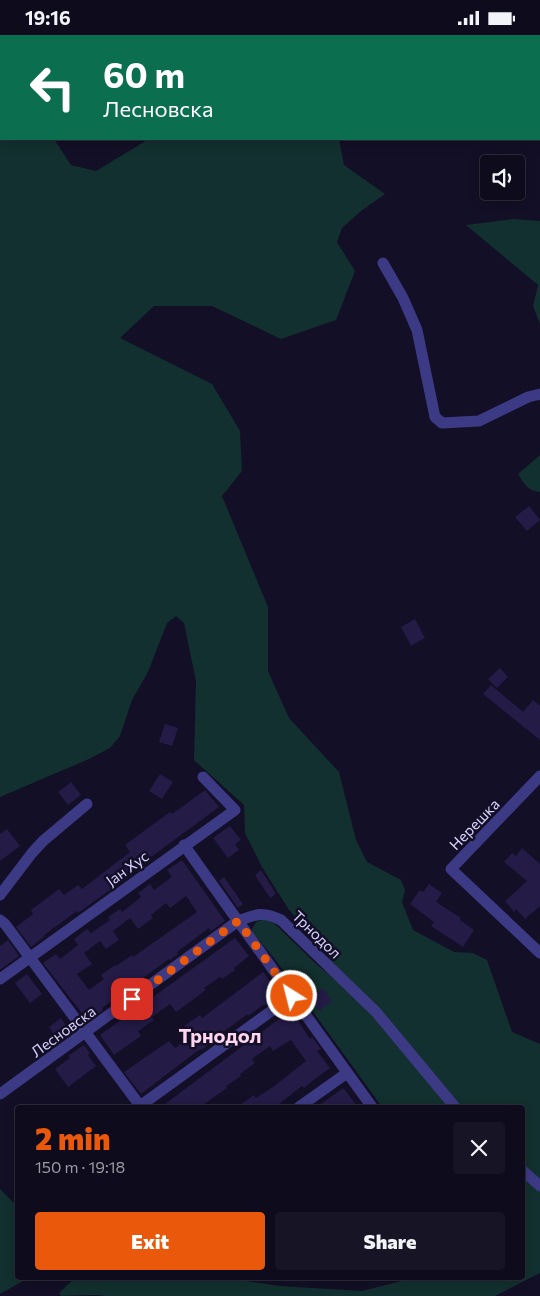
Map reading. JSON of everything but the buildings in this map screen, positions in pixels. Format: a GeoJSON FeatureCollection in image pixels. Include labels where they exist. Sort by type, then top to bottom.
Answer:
{"type":"FeatureCollection","features":[{"type":"Feature","properties":{"kind":"street"},"geometry":{"type":"LineString","coordinates":[[383,263],[403,298],[417,330],[435,417],[442,423],[479,421],[528,397],[540,394]]}},
{"type":"Feature","properties":{"kind":"street","name":"Нерешка"},"geometry":{"type":"LineString","coordinates":[[540,776],[451,869],[540,953]]}},
{"type":"Feature","properties":{"kind":"street","name":"Јан Хус"},"geometry":{"type":"LineString","coordinates":[[0,979],[235,810],[203,777]]}},
{"type":"Feature","properties":{"kind":"street"},"geometry":{"type":"LineString","coordinates":[[0,895],[38,847],[87,804]]}},
{"type":"Feature","properties":{"kind":"street"},"geometry":{"type":"LineString","coordinates":[[184,845],[371,1105]]}},
{"type":"Feature","properties":{"kind":"street","name":"Трнодол"},"geometry":{"type":"LineString","coordinates":[[238,921],[255,914],[268,913],[281,920],[376,1012],[453,1105]]}},
{"type":"Feature","properties":{"kind":"street"},"geometry":{"type":"LineString","coordinates":[[0,920],[5,923],[139,1105]]}},
{"type":"Feature","properties":{"kind":"street","name":"Лесновска"},"geometry":{"type":"LineString","coordinates":[[0,1094],[238,921]]}},
{"type":"Feature","properties":{"kind":"street"},"geometry":{"type":"LineString","coordinates":[[143,1105],[292,996]]}},
{"type":"Feature","properties":{"kind":"street"},"geometry":{"type":"LineString","coordinates":[[302,1105],[347,1073]]}},
{"type":"Feature","properties":{"kind":"street"},"geometry":{"type":"LineString","coordinates":[[525,1173],[540,1187]]}},
{"type":"Feature","properties":{"kind":"green space"},"geometry":{"type":"Polygon","coordinates":[[[0,140],[55,140],[71,165],[96,171],[147,140],[339,140],[344,165],[385,194],[361,211],[342,228],[337,242],[355,271],[336,320],[281,339],[212,306],[154,306],[120,338],[212,384],[240,431],[242,471],[222,496],[268,607],[268,671],[289,718],[339,772],[356,840],[367,862],[401,880],[405,890],[402,902],[413,930],[454,952],[473,953],[487,960],[512,1032],[540,1044],[540,1273],[495,1296],[61,1296],[59,1293],[73,1280],[241,1280],[279,1286],[362,1291],[406,1280],[525,1280],[525,1105],[381,1105],[274,958],[253,933],[252,929],[256,922],[264,919],[274,923],[314,962],[345,988],[326,950],[289,910],[262,867],[245,833],[244,805],[194,760],[196,681],[184,623],[176,616],[167,623],[148,672],[132,700],[120,736],[110,748],[89,759],[0,797],[0,140]]]}},
{"type":"Feature","properties":{"kind":"green space"},"geometry":{"type":"Polygon","coordinates":[[[513,219],[540,221],[540,324],[533,306],[538,285],[466,225],[513,219]]]}},
{"type":"Feature","properties":{"kind":"green space"},"geometry":{"type":"Polygon","coordinates":[[[540,455],[540,492],[529,489],[518,474],[540,455]]]}},
{"type":"Feature","properties":{"kind":"green space"},"geometry":{"type":"Polygon","coordinates":[[[0,1189],[15,1204],[15,1280],[23,1281],[0,1294],[0,1189]]]}},
{"type":"Feature","properties":{"kind":"district","name":"Трнодол"},"geometry":{"type":"Point","coordinates":[220,1035]}},
{"type":"Feature","properties":{"kind":"route"},"geometry":{"type":"LineString","coordinates":[[132,999],[238,921],[292,996]]}}]}
